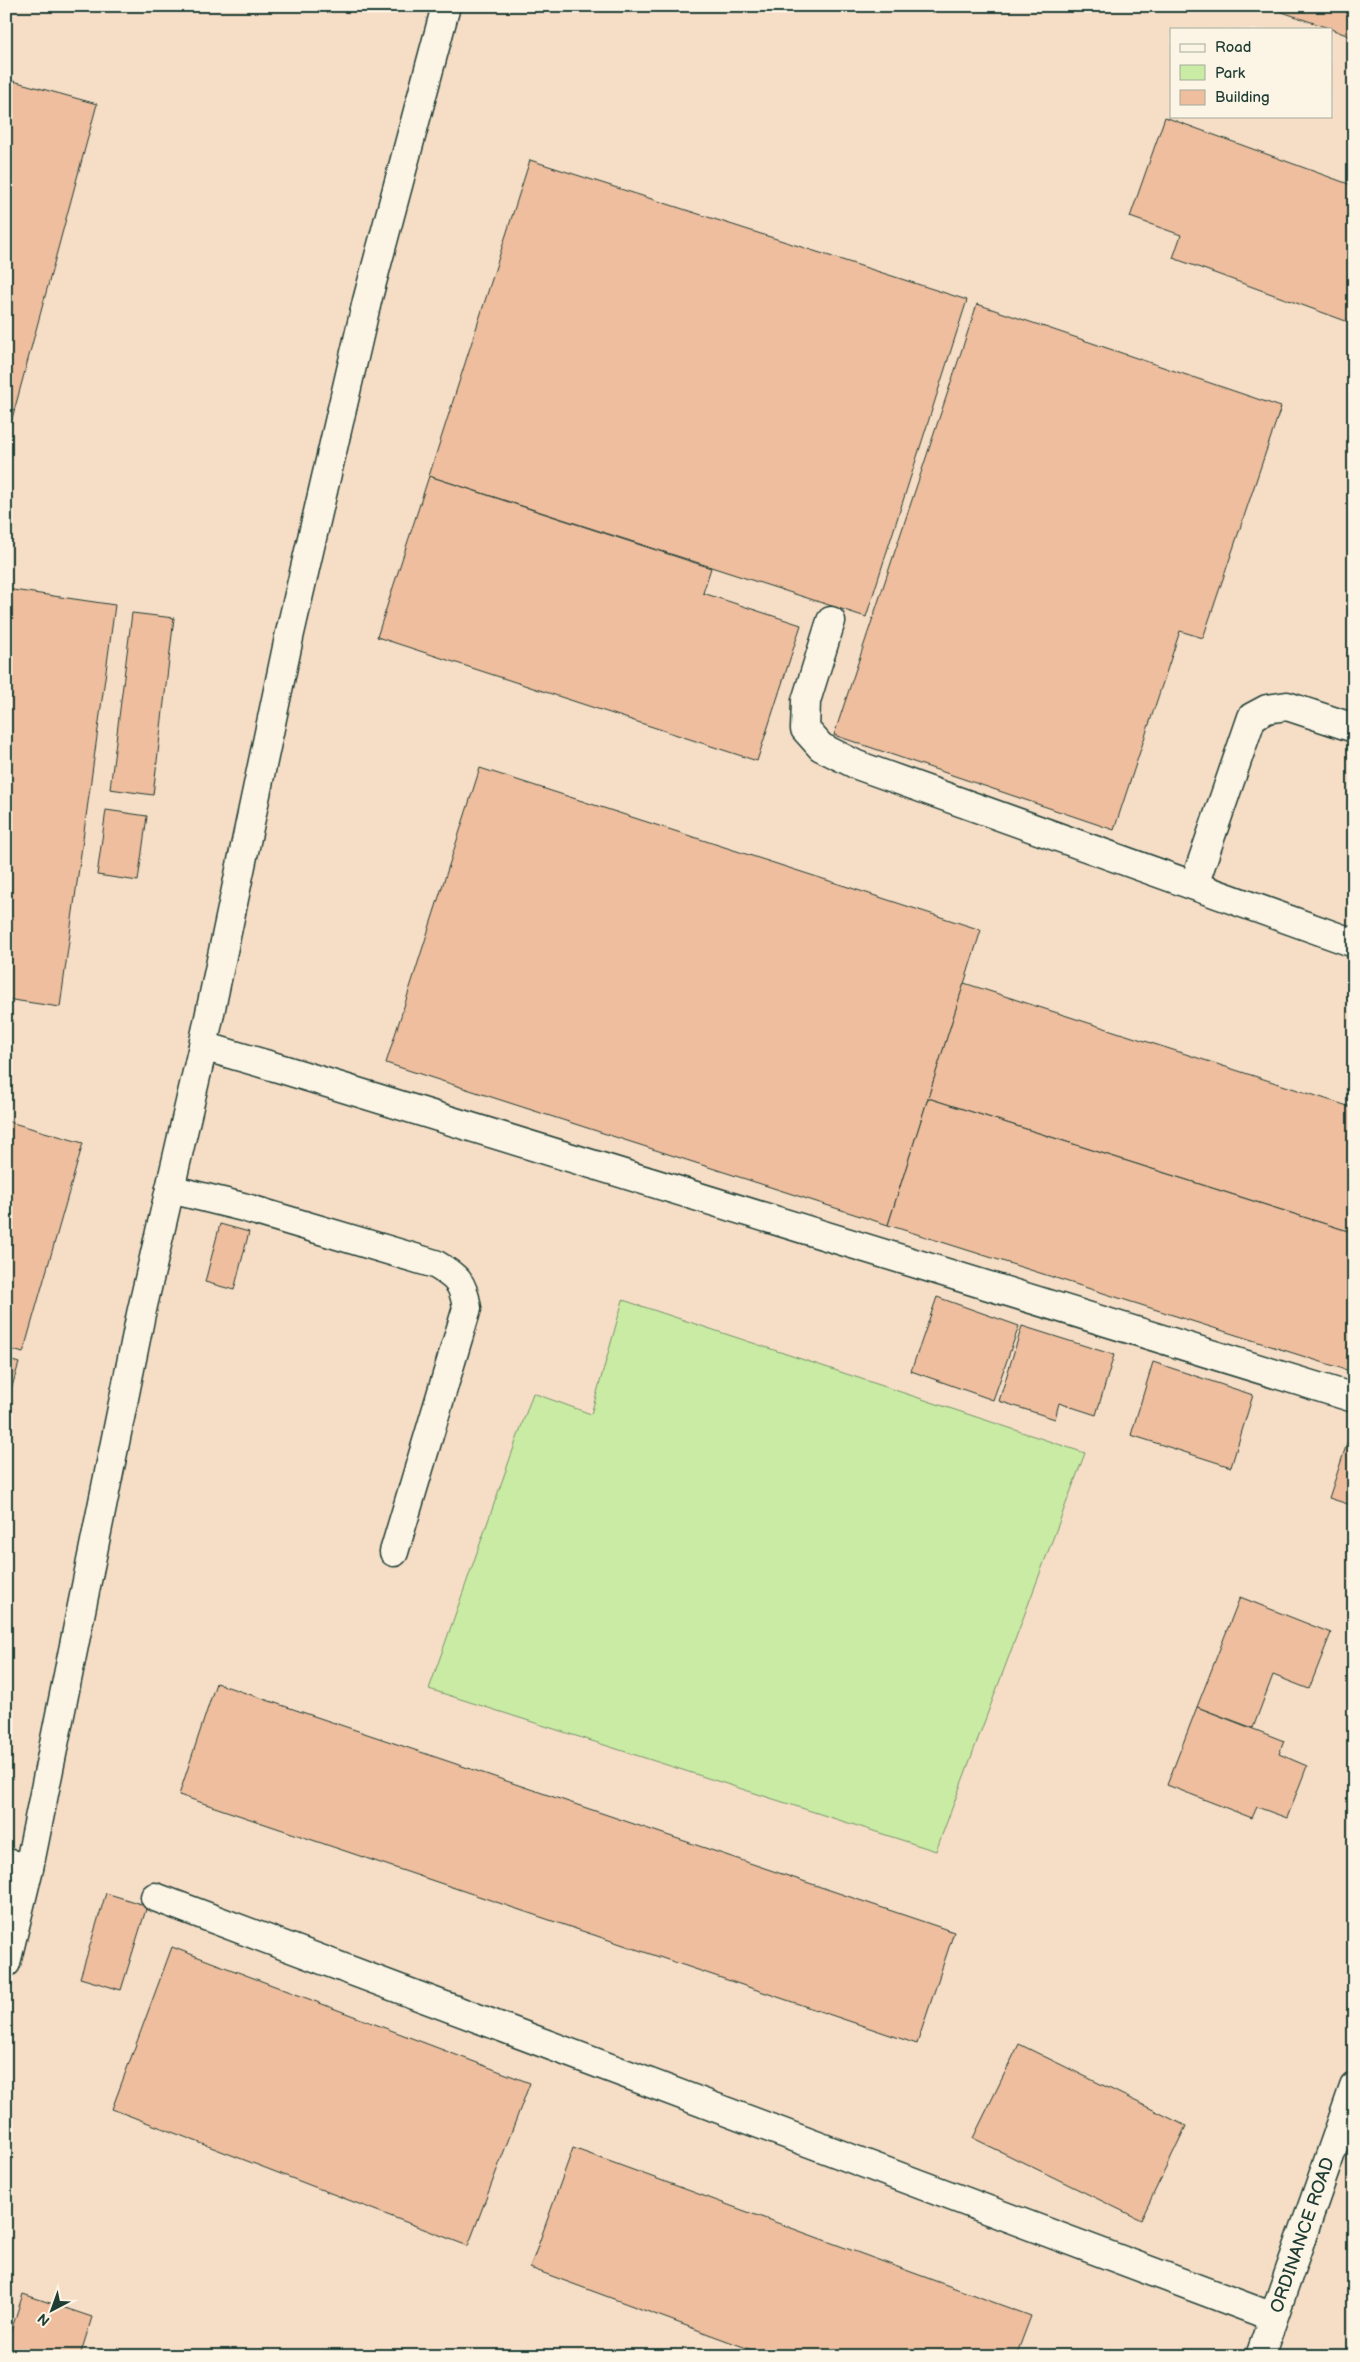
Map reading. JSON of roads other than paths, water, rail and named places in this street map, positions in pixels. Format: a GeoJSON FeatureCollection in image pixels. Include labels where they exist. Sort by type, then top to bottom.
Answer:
{"type":"FeatureCollection","features":[{"type":"Feature","properties":{"kind":"street"},"geometry":{"type":"LineString","coordinates":[[6,1963],[17,1866],[203,1046],[290,633],[364,311],[446,6]]}},
{"type":"Feature","properties":{"kind":"street"},"geometry":{"type":"LineString","coordinates":[[831,621],[806,701],[805,729],[821,748],[857,765],[1354,943]]}},
{"type":"Feature","properties":{"kind":"street"},"geometry":{"type":"LineString","coordinates":[[1194,885],[1252,717],[1267,709],[1287,706],[1354,728]]}},
{"type":"Feature","properties":{"kind":"street"},"geometry":{"type":"LineString","coordinates":[[203,1046],[282,1068],[1354,1398]]}},
{"type":"Feature","properties":{"kind":"street"},"geometry":{"type":"LineString","coordinates":[[170,1189],[243,1207],[435,1264],[456,1277],[464,1292],[467,1308],[394,1552]]}},
{"type":"Feature","properties":{"kind":"street"},"geometry":{"type":"LineString","coordinates":[[155,1897],[1273,2316]]}},
{"type":"Feature","properties":{"kind":"street","name":"ORDINANCE ROAD"},"geometry":{"type":"LineString","coordinates":[[1262,2355],[1273,2316],[1354,2087]]}}]}
